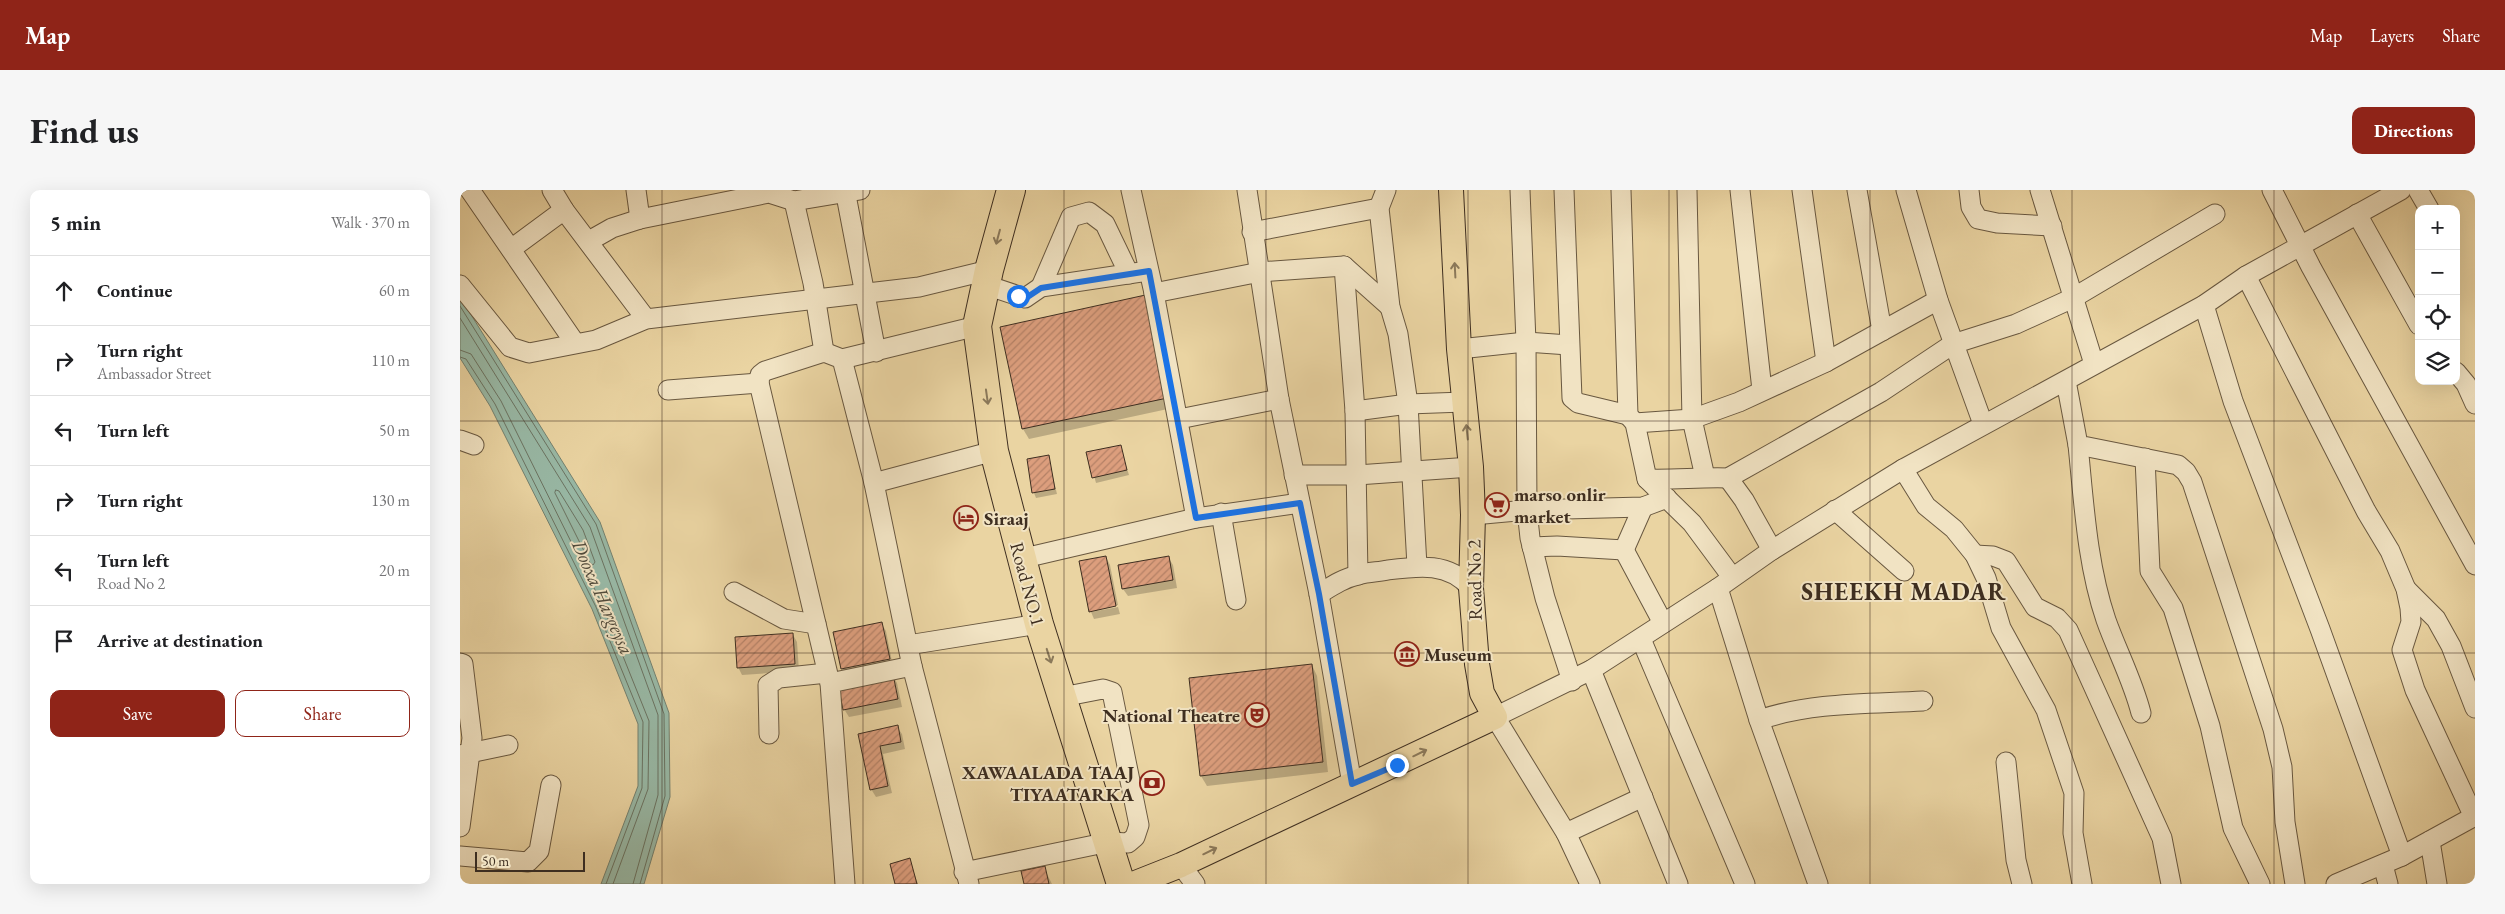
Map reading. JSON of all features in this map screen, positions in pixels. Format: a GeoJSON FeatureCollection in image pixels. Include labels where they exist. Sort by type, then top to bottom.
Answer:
{"type":"FeatureCollection","features":[{"type":"Feature","properties":{"kind":"highway","name":"Road NO.1"},"geometry":{"type":"LineString","coordinates":[[1011,190],[977,326],[994,451],[1038,624],[1121,884]]}},
{"type":"Feature","properties":{"kind":"main road","name":"Road No 2"},"geometry":{"type":"LineString","coordinates":[[1451,190],[1459,349],[1471,467],[1473,515],[1471,588],[1477,664],[1482,693],[1495,717]]}},
{"type":"Feature","properties":{"kind":"main road"},"geometry":{"type":"LineString","coordinates":[[1132,884],[1181,865],[1495,717]]}},
{"type":"Feature","properties":{"kind":"street"},"geometry":{"type":"LineString","coordinates":[[470,190],[575,344]]}},
{"type":"Feature","properties":{"kind":"street"},"geometry":{"type":"LineString","coordinates":[[552,190],[564,210],[646,319]]}},
{"type":"Feature","properties":{"kind":"street"},"geometry":{"type":"LineString","coordinates":[[636,190],[640,219]]}},
{"type":"Feature","properties":{"kind":"street"},"geometry":{"type":"LineString","coordinates":[[1131,190],[1154,293],[1196,518]]}},
{"type":"Feature","properties":{"kind":"street"},"geometry":{"type":"LineString","coordinates":[[1247,190],[1279,399],[1319,594],[1352,784]]}},
{"type":"Feature","properties":{"kind":"street"},"geometry":{"type":"LineString","coordinates":[[1386,190],[1379,208],[1390,307],[1398,334],[1408,404],[1417,566]]}},
{"type":"Feature","properties":{"kind":"street"},"geometry":{"type":"LineString","coordinates":[[1520,190],[1526,342],[1527,510],[1532,547],[1545,598],[1572,681]]}},
{"type":"Feature","properties":{"kind":"street"},"geometry":{"type":"LineString","coordinates":[[1564,190],[1572,398],[1575,402],[1632,419],[1692,419],[1739,402],[1826,362],[1938,300]]}},
{"type":"Feature","properties":{"kind":"street"},"geometry":{"type":"LineString","coordinates":[[1621,190],[1632,419],[1647,480],[1692,523],[1725,583],[1759,720],[1818,884]]}},
{"type":"Feature","properties":{"kind":"street"},"geometry":{"type":"LineString","coordinates":[[1687,190],[1692,419],[1705,477]]}},
{"type":"Feature","properties":{"kind":"street"},"geometry":{"type":"LineString","coordinates":[[1740,190],[1762,390]]}},
{"type":"Feature","properties":{"kind":"street"},"geometry":{"type":"LineString","coordinates":[[1802,190],[1826,362]]}},
{"type":"Feature","properties":{"kind":"street"},"geometry":{"type":"LineString","coordinates":[[1857,190],[1882,331]]}},
{"type":"Feature","properties":{"kind":"street"},"geometry":{"type":"LineString","coordinates":[[1906,190],[1938,300],[1983,424]]}},
{"type":"Feature","properties":{"kind":"street"},"geometry":{"type":"LineString","coordinates":[[1969,190],[1971,207],[1976,216],[1982,220],[2052,226]]}},
{"type":"Feature","properties":{"kind":"street"},"geometry":{"type":"LineString","coordinates":[[2040,190],[2094,364]]}},
{"type":"Feature","properties":{"kind":"street"},"geometry":{"type":"LineString","coordinates":[[2272,190],[2300,246],[2475,565]]}},
{"type":"Feature","properties":{"kind":"street"},"geometry":{"type":"LineString","coordinates":[[1590,884],[1566,833],[1495,717],[1572,681],[1591,670],[1641,639],[1772,550],[1903,469],[2204,305],[2246,276],[2401,190]]}},
{"type":"Feature","properties":{"kind":"street"},"geometry":{"type":"LineString","coordinates":[[2418,190],[2427,205]]}},
{"type":"Feature","properties":{"kind":"street"},"geometry":{"type":"LineString","coordinates":[[589,241],[612,228],[640,219],[769,192],[794,200],[850,191],[876,352]]}},
{"type":"Feature","properties":{"kind":"street"},"geometry":{"type":"LineString","coordinates":[[794,200],[813,283],[814,299],[824,352]]}},
{"type":"Feature","properties":{"kind":"street"},"geometry":{"type":"LineString","coordinates":[[1252,232],[1379,208]]}},
{"type":"Feature","properties":{"kind":"street"},"geometry":{"type":"LineString","coordinates":[[511,249],[564,210]]}},
{"type":"Feature","properties":{"kind":"street"},"geometry":{"type":"LineString","coordinates":[[1041,288],[1071,217],[1088,212],[1105,224],[1129,274]]}},
{"type":"Feature","properties":{"kind":"street"},"geometry":{"type":"LineString","coordinates":[[1647,480],[1682,480],[1705,477],[1728,478],[1881,392],[1953,344],[2016,324],[2073,298],[2215,214]]}},
{"type":"Feature","properties":{"kind":"street"},"geometry":{"type":"LineString","coordinates":[[2357,214],[2415,318]]}},
{"type":"Feature","properties":{"kind":"street"},"geometry":{"type":"LineString","coordinates":[[1154,293],[1260,272],[1344,266],[1390,307]]}},
{"type":"Feature","properties":{"kind":"street"},"geometry":{"type":"LineString","coordinates":[[1344,266],[1355,411],[1358,574]]}},
{"type":"Feature","properties":{"kind":"street"},"geometry":{"type":"LineString","coordinates":[[460,285],[510,347],[530,353],[548,351],[596,340],[646,319],[988,278],[1026,298],[1041,288],[1149,271]]}},
{"type":"Feature","properties":{"kind":"street"},"geometry":{"type":"LineString","coordinates":[[2246,276],[2366,511],[2390,550],[2406,589],[2411,622],[2402,650],[2415,690],[2474,817],[2402,856],[2336,884]]}},
{"type":"Feature","properties":{"kind":"street"},"geometry":{"type":"LineString","coordinates":[[2204,305],[2234,401],[2320,628],[2402,856]]}},
{"type":"Feature","properties":{"kind":"street"},"geometry":{"type":"LineString","coordinates":[[845,884],[829,678],[759,383],[760,375],[764,371],[824,352],[842,359],[977,326]]}},
{"type":"Feature","properties":{"kind":"street"},"geometry":{"type":"LineString","coordinates":[[1459,349],[1526,342],[1569,344]]}},
{"type":"Feature","properties":{"kind":"street"},"geometry":{"type":"LineString","coordinates":[[842,359],[874,483],[912,666],[966,878],[1109,842],[1128,843],[1135,837],[1139,825],[1112,692],[1103,689],[1062,697]]}},
{"type":"Feature","properties":{"kind":"street"},"geometry":{"type":"LineString","coordinates":[[2460,377],[2466,384],[2475,404]]}},
{"type":"Feature","properties":{"kind":"street"},"geometry":{"type":"LineString","coordinates":[[2066,381],[2078,445],[2089,550],[2095,582],[2106,620],[2141,713]]}},
{"type":"Feature","properties":{"kind":"street"},"geometry":{"type":"LineString","coordinates":[[668,390],[759,383]]}},
{"type":"Feature","properties":{"kind":"street"},"geometry":{"type":"LineString","coordinates":[[1178,419],[1279,399]]}},
{"type":"Feature","properties":{"kind":"street"},"geometry":{"type":"LineString","coordinates":[[1355,411],[1408,404],[1464,402]]}},
{"type":"Feature","properties":{"kind":"street"},"geometry":{"type":"LineString","coordinates":[[2078,445],[2178,466],[2186,472],[2192,482],[2273,730],[2282,767],[2286,831],[2295,884]]}},
{"type":"Feature","properties":{"kind":"street"},"geometry":{"type":"LineString","coordinates":[[874,483],[994,451]]}},
{"type":"Feature","properties":{"kind":"street"},"geometry":{"type":"LineString","coordinates":[[2145,458],[2150,571],[2172,608],[2210,726],[2233,828],[2260,884]]}},
{"type":"Feature","properties":{"kind":"street"},"geometry":{"type":"LineString","coordinates":[[1294,475],[1357,475],[1471,467]]}},
{"type":"Feature","properties":{"kind":"street"},"geometry":{"type":"LineString","coordinates":[[1903,469],[1926,506],[1954,529],[1975,555],[1986,578],[2001,628],[2046,710],[2070,777],[2075,805],[2073,839],[2082,884]]}},
{"type":"Feature","properties":{"kind":"street"},"geometry":{"type":"LineString","coordinates":[[1728,478],[1744,500],[1772,550]]}},
{"type":"Feature","properties":{"kind":"street"},"geometry":{"type":"LineString","coordinates":[[1473,515],[1527,510],[1643,506],[1667,498]]}},
{"type":"Feature","properties":{"kind":"street"},"geometry":{"type":"LineString","coordinates":[[1020,559],[1221,513],[1300,503]]}},
{"type":"Feature","properties":{"kind":"street"},"geometry":{"type":"LineString","coordinates":[[1624,550],[1643,506]]}},
{"type":"Feature","properties":{"kind":"street"},"geometry":{"type":"LineString","coordinates":[[1835,510],[1904,571]]}},
{"type":"Feature","properties":{"kind":"street"},"geometry":{"type":"LineString","coordinates":[[1221,513],[1236,600]]}},
{"type":"Feature","properties":{"kind":"street"},"geometry":{"type":"LineString","coordinates":[[1532,547],[1557,546],[1624,550]]}},
{"type":"Feature","properties":{"kind":"street"},"geometry":{"type":"LineString","coordinates":[[1624,550],[1664,623]]}},
{"type":"Feature","properties":{"kind":"street"},"geometry":{"type":"LineString","coordinates":[[1975,555],[1993,556],[2006,561],[2035,607],[2057,618],[2068,630],[2162,838],[2171,884]]}},
{"type":"Feature","properties":{"kind":"street"},"geometry":{"type":"LineString","coordinates":[[1319,594],[1358,574],[1417,566],[1434,567],[1453,572],[1463,578],[1471,588]]}},
{"type":"Feature","properties":{"kind":"street"},"geometry":{"type":"LineString","coordinates":[[2406,589],[2436,619],[2451,646],[2475,708]]}},
{"type":"Feature","properties":{"kind":"street"},"geometry":{"type":"LineString","coordinates":[[734,592],[784,619],[816,624]]}},
{"type":"Feature","properties":{"kind":"street"},"geometry":{"type":"LineString","coordinates":[[908,645],[1038,624]]}},
{"type":"Feature","properties":{"kind":"street"},"geometry":{"type":"LineString","coordinates":[[1641,639],[1745,884]]}},
{"type":"Feature","properties":{"kind":"street"},"geometry":{"type":"LineString","coordinates":[[460,663],[463,664],[472,738],[465,754],[460,827]]}},
{"type":"Feature","properties":{"kind":"street"},"geometry":{"type":"LineString","coordinates":[[769,734],[768,684],[779,678],[829,678],[912,666]]}},
{"type":"Feature","properties":{"kind":"street"},"geometry":{"type":"LineString","coordinates":[[1591,670],[1678,884]]}},
{"type":"Feature","properties":{"kind":"street"},"geometry":{"type":"LineString","coordinates":[[1759,720],[1787,710],[1818,706],[1923,701]]}},
{"type":"Feature","properties":{"kind":"street"},"geometry":{"type":"LineString","coordinates":[[465,754],[508,745]]}},
{"type":"Feature","properties":{"kind":"street"},"geometry":{"type":"LineString","coordinates":[[2006,762],[2016,860],[2022,884]]}},
{"type":"Feature","properties":{"kind":"street"},"geometry":{"type":"LineString","coordinates":[[460,856],[528,862],[539,851],[551,785]]}},
{"type":"Feature","properties":{"kind":"street"},"geometry":{"type":"LineString","coordinates":[[1566,833],[1643,798]]}},
{"type":"Feature","properties":{"kind":"street"},"geometry":{"type":"LineString","coordinates":[[2430,841],[2437,884]]}},
{"type":"Feature","properties":{"kind":"street"},"geometry":{"type":"LineString","coordinates":[[1181,865],[1195,884]]}},
{"type":"Feature","properties":{"kind":"street"},"geometry":{"type":"LineString","coordinates":[[2383,865],[2388,884]]}},
{"type":"Feature","properties":{"kind":"water","name":"Dooxa Hargeysa"},"geometry":{"type":"Polygon","coordinates":[[[460,297],[600,522],[669,713],[670,797],[644,884],[601,884],[638,786],[638,724],[592,609],[490,406],[460,358],[460,297]]]}},
{"type":"Feature","properties":{"kind":"building"},"geometry":{"type":"Polygon","coordinates":[[[1150,294],[1172,397],[1022,429],[1000,327],[1150,294]]]}},
{"type":"Feature","properties":{"kind":"building"},"geometry":{"type":"Polygon","coordinates":[[[1121,445],[1127,470],[1092,478],[1086,452],[1121,445]]]}},
{"type":"Feature","properties":{"kind":"building"},"geometry":{"type":"Polygon","coordinates":[[[1049,455],[1055,489],[1032,493],[1027,459],[1049,455]]]}},
{"type":"Feature","properties":{"kind":"building"},"geometry":{"type":"Polygon","coordinates":[[[1106,556],[1116,606],[1089,612],[1079,561],[1106,556]]]}},
{"type":"Feature","properties":{"kind":"building"},"geometry":{"type":"Polygon","coordinates":[[[1169,556],[1173,580],[1122,589],[1118,565],[1169,556]]]}},
{"type":"Feature","properties":{"kind":"building"},"geometry":{"type":"Polygon","coordinates":[[[882,622],[890,659],[841,669],[833,632],[882,622]]]}},
{"type":"Feature","properties":{"kind":"building"},"geometry":{"type":"Polygon","coordinates":[[[793,633],[795,664],[737,668],[735,637],[793,633]]]}},
{"type":"Feature","properties":{"kind":"building"},"geometry":{"type":"Polygon","coordinates":[[[1312,664],[1323,762],[1200,776],[1189,678],[1312,664]]]}},
{"type":"Feature","properties":{"kind":"building"},"geometry":{"type":"Polygon","coordinates":[[[893,674],[898,699],[843,710],[838,684],[893,674]]]}},
{"type":"Feature","properties":{"kind":"building"},"geometry":{"type":"Polygon","coordinates":[[[898,725],[901,742],[880,746],[888,786],[870,790],[858,734],[898,725]]]}},
{"type":"Feature","properties":{"kind":"building"},"geometry":{"type":"Polygon","coordinates":[[[910,858],[917,884],[895,884],[890,864],[910,858]]]}},
{"type":"Feature","properties":{"kind":"building"},"geometry":{"type":"Polygon","coordinates":[[[1045,866],[1049,884],[1024,884],[1021,871],[1045,866]]]}},
{"type":"Feature","properties":{"kind":"place","name":"marso onlir market"},"geometry":{"type":"Point","coordinates":[1497,505]}},
{"type":"Feature","properties":{"kind":"place","name":"Siraaj"},"geometry":{"type":"Point","coordinates":[966,518]}},
{"type":"Feature","properties":{"kind":"place","name":"Museum"},"geometry":{"type":"Point","coordinates":[1407,654]}},
{"type":"Feature","properties":{"kind":"place","name":"National Theatre"},"geometry":{"type":"Point","coordinates":[1257,715]}},
{"type":"Feature","properties":{"kind":"place","name":"XAWAALADA TAAJ TIYAATARKA"},"geometry":{"type":"Point","coordinates":[1152,783]}},
{"type":"Feature","properties":{"kind":"district","name":"SHEEKH MADAR"},"geometry":{"type":"Point","coordinates":[1904,592]}},
{"type":"Feature","properties":{"kind":"route"},"geometry":{"type":"LineString","coordinates":[[1018,296],[1026,298],[1041,288],[1149,271],[1196,518],[1300,503],[1319,594],[1352,784],[1397,765]]}}]}
